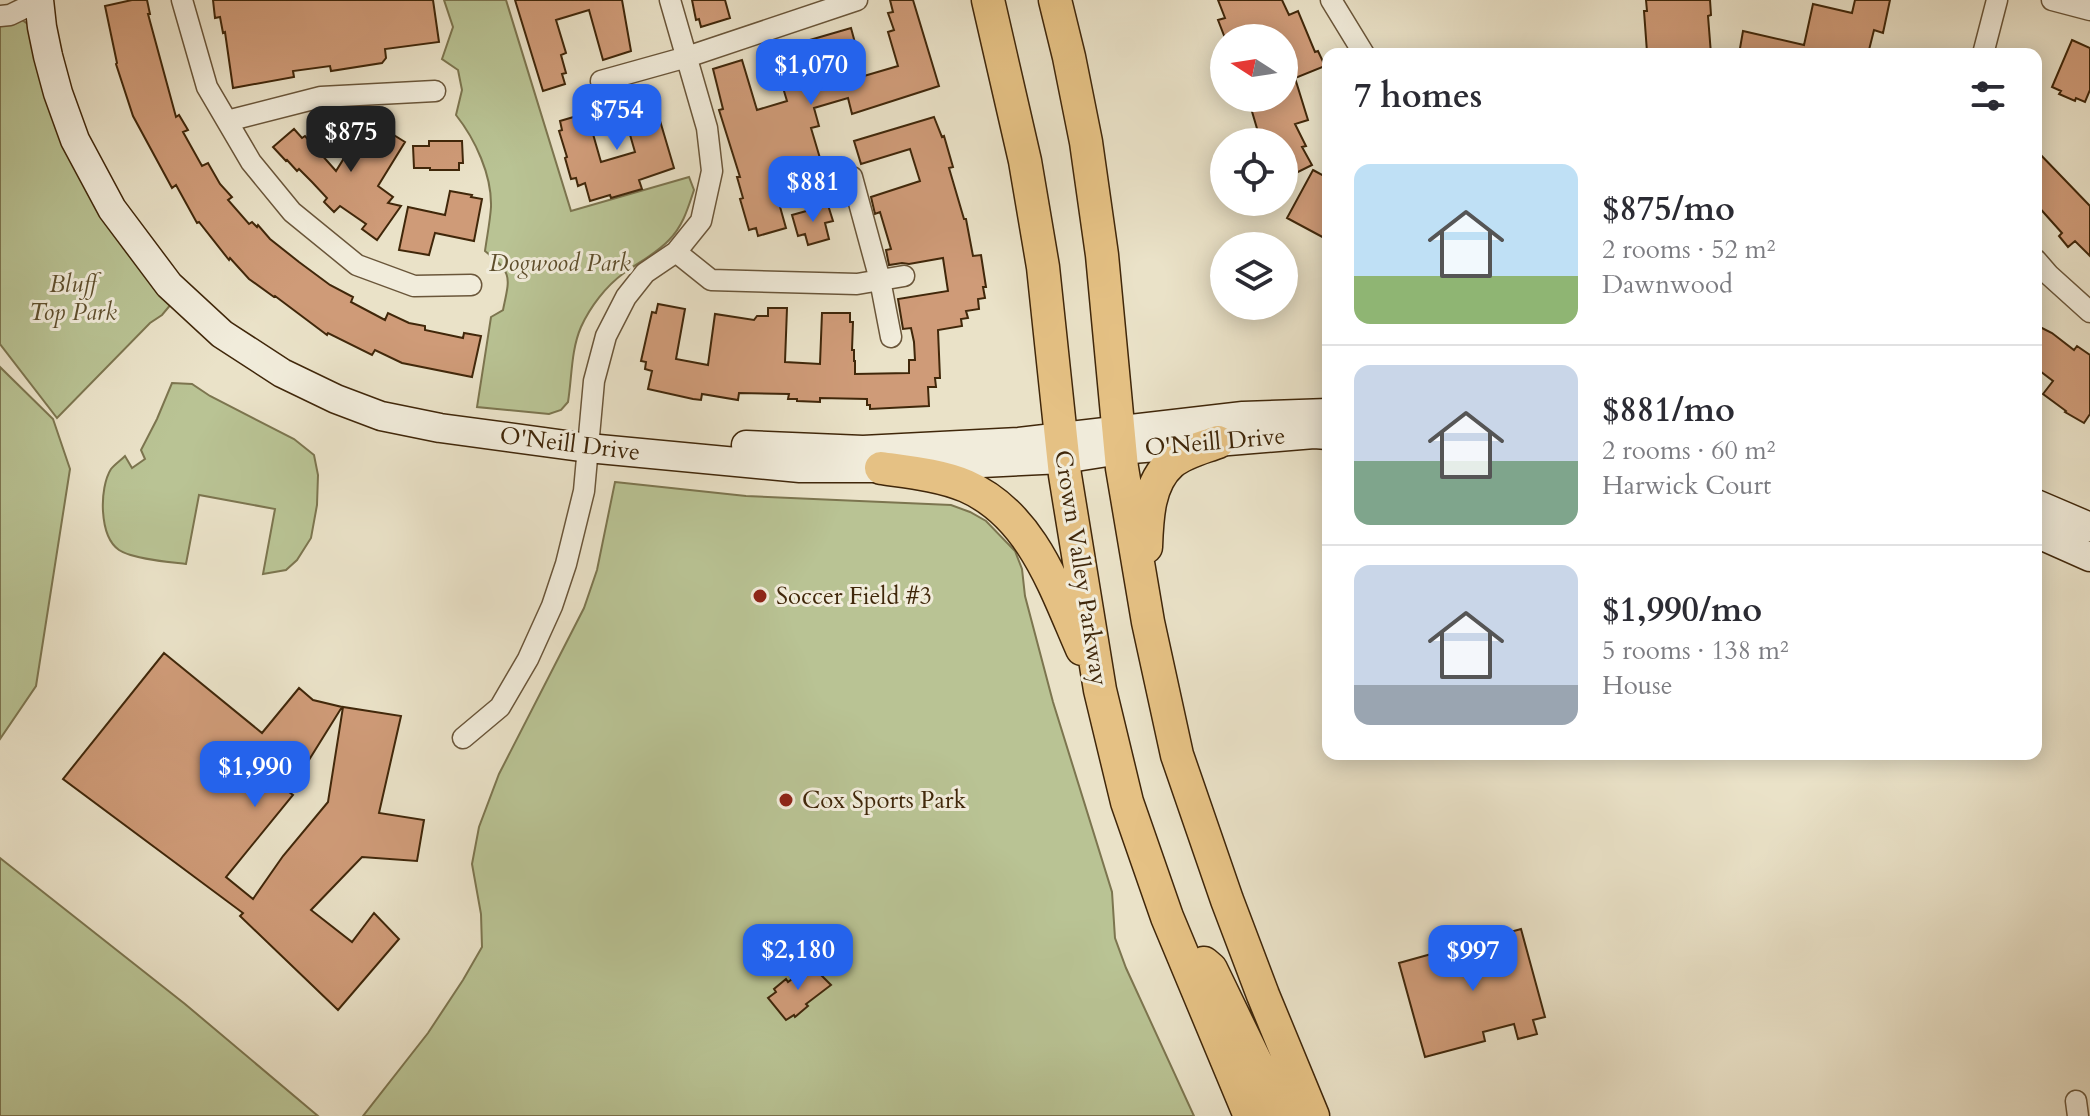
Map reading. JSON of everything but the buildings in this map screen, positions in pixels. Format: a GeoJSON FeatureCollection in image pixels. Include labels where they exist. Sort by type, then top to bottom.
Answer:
{"type":"FeatureCollection","features":[{"type":"Feature","properties":{"kind":"main road","name":"O'Neill Drive"},"geometry":{"type":"LineString","coordinates":[[42,0],[74,89],[112,178],[163,259],[221,311],[290,357],[371,395],[447,414],[589,439],[800,468],[881,468],[1119,440],[1243,416],[1322,413]]}},
{"type":"Feature","properties":{"kind":"main road","name":"Crown Valley Parkway"},"geometry":{"type":"LineString","coordinates":[[988,0],[1025,161],[1043,267],[1062,448],[1100,690],[1127,802],[1175,937],[1250,1116]]}},
{"type":"Feature","properties":{"kind":"main road"},"geometry":{"type":"LineString","coordinates":[[1055,0],[1086,142],[1102,255],[1119,440],[1148,622],[1177,755],[1227,900],[1313,1116]]}},
{"type":"Feature","properties":{"kind":"main road","name":"O'Neill Drive"},"geometry":{"type":"LineString","coordinates":[[1119,440],[1218,442],[1322,435]]}},
{"type":"Feature","properties":{"kind":"main road","name":"O'Neill Drive"},"geometry":{"type":"LineString","coordinates":[[589,439],[863,450],[1019,442],[1062,448]]}},
{"type":"Feature","properties":{"kind":"main road"},"geometry":{"type":"LineString","coordinates":[[1148,622],[1147,520],[1158,479],[1171,463],[1189,452],[1218,442]]}},
{"type":"Feature","properties":{"kind":"main road"},"geometry":{"type":"LineString","coordinates":[[881,468],[924,474],[964,485],[997,504],[1022,528],[1048,573],[1100,690]]}},
{"type":"Feature","properties":{"kind":"main road"},"geometry":{"type":"LineString","coordinates":[[2042,507],[2090,527]]}},
{"type":"Feature","properties":{"kind":"main road"},"geometry":{"type":"LineString","coordinates":[[2042,536],[2090,557]]}},
{"type":"Feature","properties":{"kind":"main road"},"geometry":{"type":"LineString","coordinates":[[1175,937],[1211,969],[1282,1116]]}},
{"type":"Feature","properties":{"kind":"street"},"geometry":{"type":"LineString","coordinates":[[0,16],[10,15],[42,0]]}},
{"type":"Feature","properties":{"kind":"street"},"geometry":{"type":"LineString","coordinates":[[182,0],[207,87],[251,162],[292,212],[357,265],[414,286],[471,285]]}},
{"type":"Feature","properties":{"kind":"street"},"geometry":{"type":"LineString","coordinates":[[463,738],[500,707],[528,659],[552,606],[584,491],[594,381],[606,336],[626,297],[645,273],[676,252],[701,221],[712,171],[707,128],[670,0]]}},
{"type":"Feature","properties":{"kind":"street"},"geometry":{"type":"LineString","coordinates":[[601,81],[687,57],[857,0]]}},
{"type":"Feature","properties":{"kind":"street"},"geometry":{"type":"LineString","coordinates":[[1331,0],[1360,48]]}},
{"type":"Feature","properties":{"kind":"street"},"geometry":{"type":"LineString","coordinates":[[1985,48],[1997,0]]}},
{"type":"Feature","properties":{"kind":"street"},"geometry":{"type":"LineString","coordinates":[[2052,0],[2090,10]]}},
{"type":"Feature","properties":{"kind":"street"},"geometry":{"type":"LineString","coordinates":[[227,121],[321,97],[435,91]]}},
{"type":"Feature","properties":{"kind":"street"},"geometry":{"type":"LineString","coordinates":[[852,177],[880,280],[891,337]]}},
{"type":"Feature","properties":{"kind":"street"},"geometry":{"type":"LineString","coordinates":[[676,252],[711,280],[857,284],[904,276]]}},
{"type":"Feature","properties":{"kind":"street"},"geometry":{"type":"LineString","coordinates":[[2042,274],[2090,312]]}},
{"type":"Feature","properties":{"kind":"green space","name":"Dogwood Park"},"geometry":{"type":"Polygon","coordinates":[[[444,0],[506,0],[571,211],[689,177],[694,190],[674,235],[659,250],[617,278],[589,312],[575,345],[568,402],[561,410],[549,414],[477,407],[491,317],[503,310],[508,282],[501,265],[485,251],[491,207],[489,182],[476,146],[456,115],[462,90],[458,70],[442,59],[453,27],[444,0]]]}},
{"type":"Feature","properties":{"kind":"green space","name":"Bluff Top Park"},"geometry":{"type":"Polygon","coordinates":[[[0,19],[22,20],[32,27],[172,303],[57,418],[0,344],[0,19]]]}},
{"type":"Feature","properties":{"kind":"green space"},"geometry":{"type":"Polygon","coordinates":[[[0,367],[53,419],[70,469],[36,686],[0,739],[0,367]]]}},
{"type":"Feature","properties":{"kind":"green space"},"geometry":{"type":"Polygon","coordinates":[[[172,383],[192,384],[294,439],[314,455],[318,475],[317,505],[311,538],[297,560],[286,570],[263,574],[275,509],[199,495],[186,564],[133,556],[112,543],[103,511],[107,477],[125,456],[132,468],[145,459],[141,450],[172,383]]]}},
{"type":"Feature","properties":{"kind":"green space","name":"Cox Sports Park"},"geometry":{"type":"Polygon","coordinates":[[[615,482],[746,496],[951,505],[986,521],[1015,551],[1053,702],[1112,892],[1115,938],[1194,1116],[363,1116],[428,1033],[482,947],[481,914],[472,864],[479,827],[499,774],[584,608],[597,570],[615,482]]]}},
{"type":"Feature","properties":{"kind":"green space"},"geometry":{"type":"Polygon","coordinates":[[[0,858],[185,1004],[318,1116],[0,1116],[0,858]]]}},
{"type":"Feature","properties":{"kind":"place","name":"Soccer Field #3"},"geometry":{"type":"Point","coordinates":[760,596]}},
{"type":"Feature","properties":{"kind":"place","name":"Cox Sports Park"},"geometry":{"type":"Point","coordinates":[786,800]}}]}
